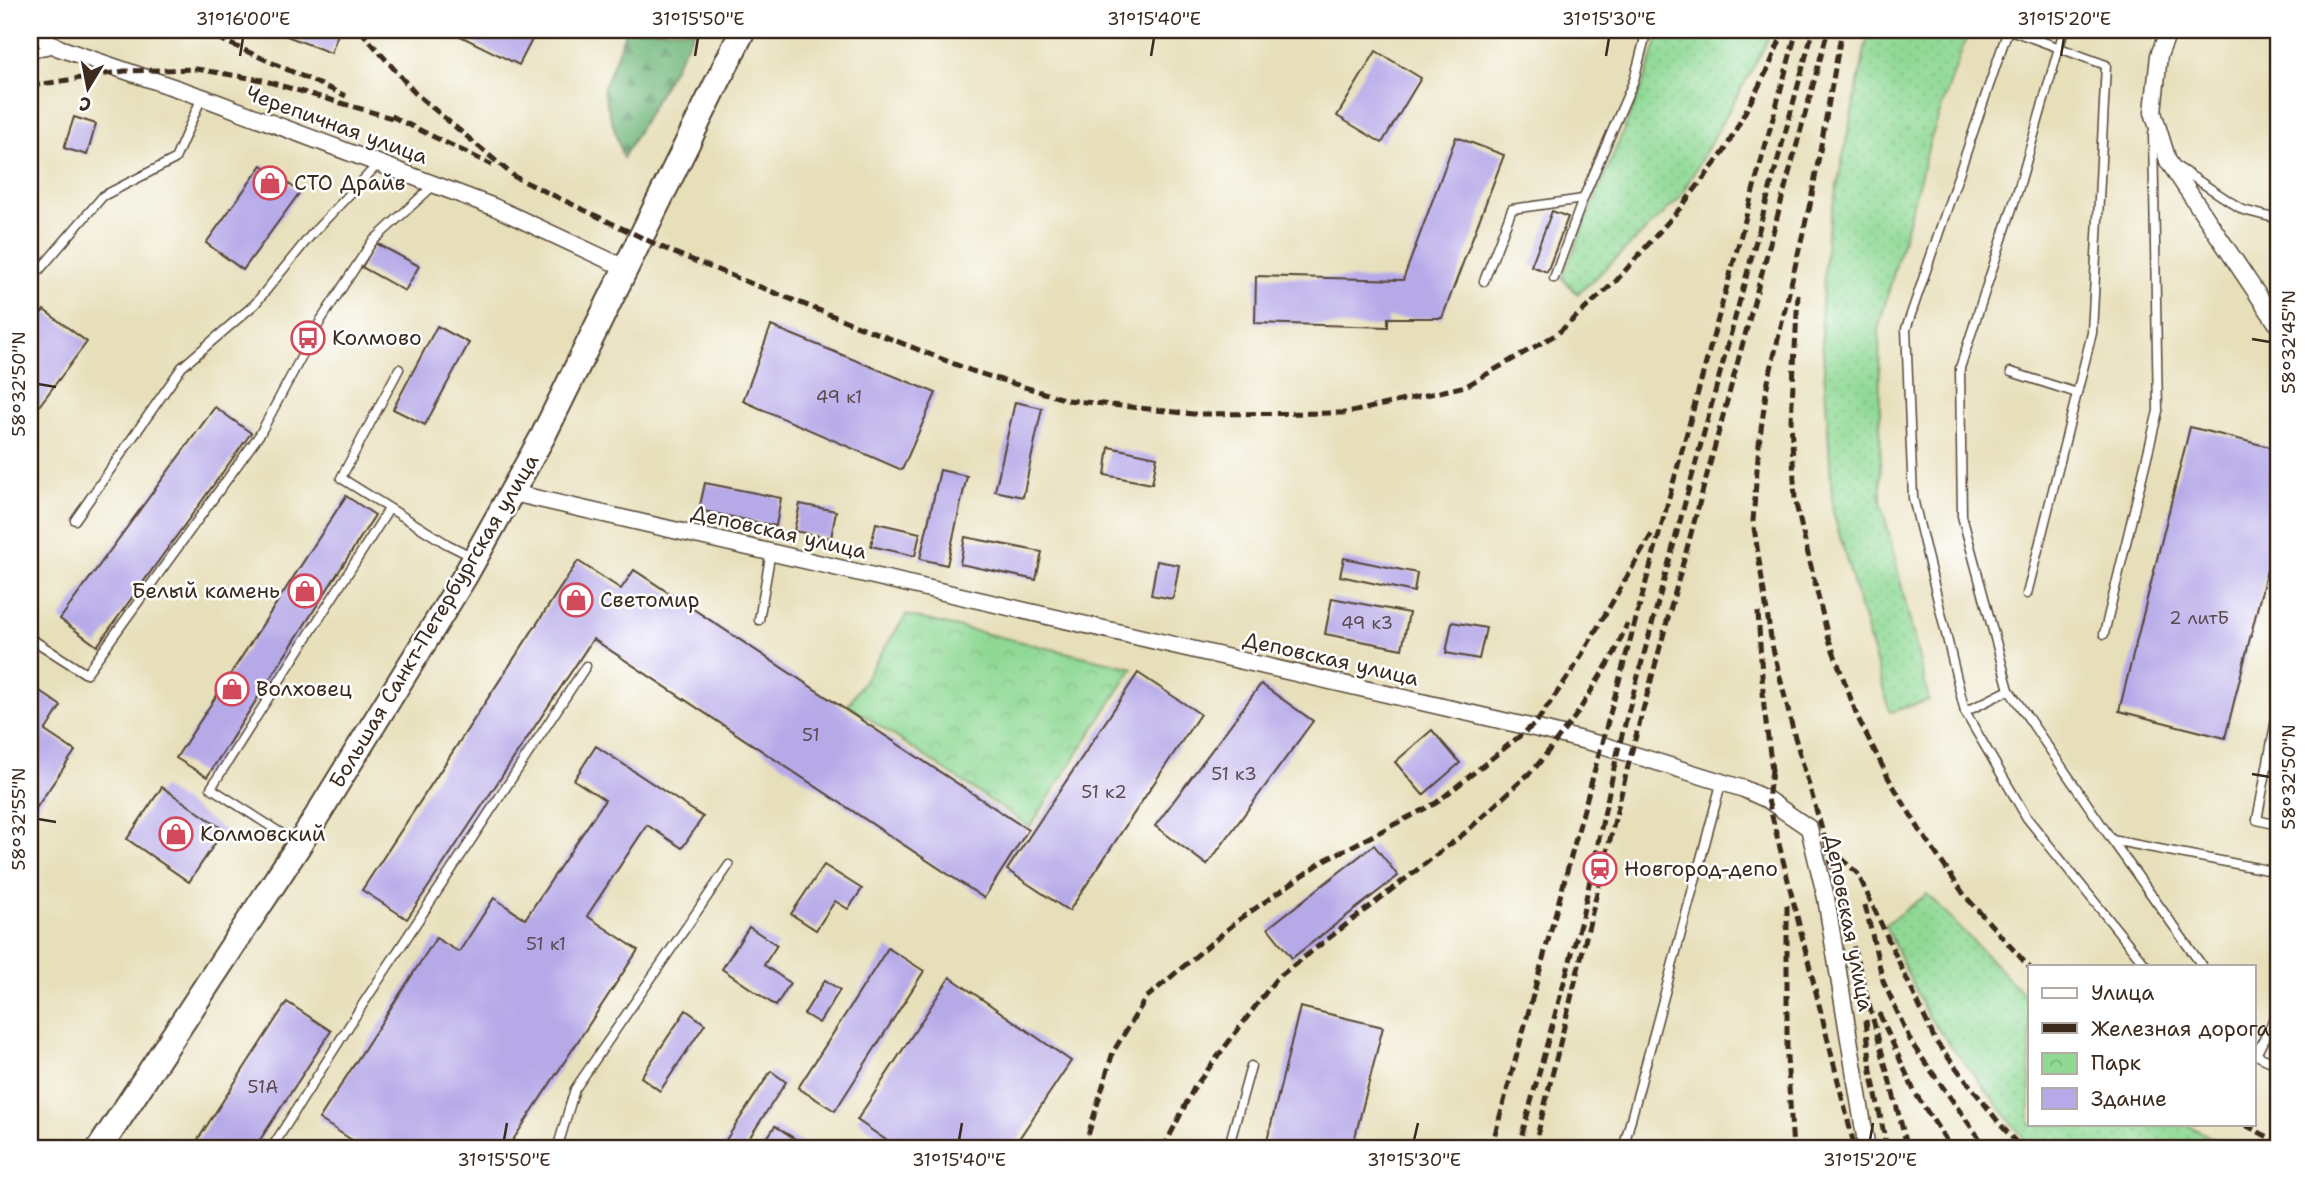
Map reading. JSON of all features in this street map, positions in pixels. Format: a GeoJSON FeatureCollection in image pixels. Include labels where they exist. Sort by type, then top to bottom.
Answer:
{"type":"FeatureCollection","features":[{"type":"Feature","properties":{"kind":"main road","name":"Большая Санкт-Петербургская улица"},"geometry":{"type":"LineString","coordinates":[[99,1149],[299,845],[410,669],[513,493],[743,30]]}},
{"type":"Feature","properties":{"kind":"street"},"geometry":{"type":"LineString","coordinates":[[2169,30],[2160,55],[2153,112],[2168,161],[2278,325]]}},
{"type":"Feature","properties":{"kind":"street","name":"Черепичная улица"},"geometry":{"type":"LineString","coordinates":[[30,31],[59,48],[202,97],[494,207],[625,268]]}},
{"type":"Feature","properties":{"kind":"street","name":"Деповская улица"},"geometry":{"type":"LineString","coordinates":[[513,493],[1541,729],[1744,789],[1768,800],[1809,828],[1826,898],[1867,1149]]}},
{"type":"Feature","properties":{"kind":"lane"},"geometry":{"type":"LineString","coordinates":[[1554,278],[1583,199],[1634,80],[1647,30]]}},
{"type":"Feature","properties":{"kind":"lane"},"geometry":{"type":"LineString","coordinates":[[2027,594],[2092,333],[2106,65],[2009,30],[1906,329],[1913,498],[1965,712],[2028,818],[2145,965]]}},
{"type":"Feature","properties":{"kind":"lane"},"geometry":{"type":"LineString","coordinates":[[2064,30],[2019,187],[1960,368],[1962,516],[2009,690],[2202,965]]}},
{"type":"Feature","properties":{"kind":"lane"},"geometry":{"type":"LineString","coordinates":[[30,53],[59,48]]}},
{"type":"Feature","properties":{"kind":"lane"},"geometry":{"type":"LineString","coordinates":[[30,281],[103,196],[175,159],[202,97]]}},
{"type":"Feature","properties":{"kind":"lane"},"geometry":{"type":"LineString","coordinates":[[2104,634],[2158,411],[2153,112]]}},
{"type":"Feature","properties":{"kind":"lane"},"geometry":{"type":"LineString","coordinates":[[2168,161],[2244,210],[2278,219]]}},
{"type":"Feature","properties":{"kind":"lane"},"geometry":{"type":"LineString","coordinates":[[75,520],[182,367],[254,304],[311,236],[379,163]]}},
{"type":"Feature","properties":{"kind":"lane"},"geometry":{"type":"LineString","coordinates":[[30,638],[86,674],[260,434],[321,320],[372,242],[435,184]]}},
{"type":"Feature","properties":{"kind":"lane"},"geometry":{"type":"LineString","coordinates":[[1484,281],[1511,209],[1583,199]]}},
{"type":"Feature","properties":{"kind":"lane"},"geometry":{"type":"LineString","coordinates":[[399,369],[341,478],[447,544],[475,558]]}},
{"type":"Feature","properties":{"kind":"lane"},"geometry":{"type":"LineString","coordinates":[[2011,372],[2077,393]]}},
{"type":"Feature","properties":{"kind":"lane"},"geometry":{"type":"LineString","coordinates":[[299,845],[211,788],[389,509]]}},
{"type":"Feature","properties":{"kind":"lane"},"geometry":{"type":"LineString","coordinates":[[758,620],[771,551]]}},
{"type":"Feature","properties":{"kind":"lane"},"geometry":{"type":"LineString","coordinates":[[271,1149],[361,1007],[586,666]]}},
{"type":"Feature","properties":{"kind":"lane"},"geometry":{"type":"LineString","coordinates":[[1965,712],[2009,690]]}},
{"type":"Feature","properties":{"kind":"lane"},"geometry":{"type":"LineString","coordinates":[[2278,709],[2257,820],[2278,825]]}},
{"type":"Feature","properties":{"kind":"lane"},"geometry":{"type":"LineString","coordinates":[[1623,1149],[1721,783]]}},
{"type":"Feature","properties":{"kind":"lane"},"geometry":{"type":"LineString","coordinates":[[2112,840],[2278,872]]}},
{"type":"Feature","properties":{"kind":"lane"},"geometry":{"type":"LineString","coordinates":[[557,1149],[575,1089],[729,865]]}},
{"type":"Feature","properties":{"kind":"lane"},"geometry":{"type":"LineString","coordinates":[[2278,1011],[2256,1055],[2278,1065]]}},
{"type":"Feature","properties":{"kind":"lane"},"geometry":{"type":"LineString","coordinates":[[1228,1149],[1251,1066]]}},
{"type":"Feature","properties":{"kind":"green space"},"geometry":{"type":"Polygon","coordinates":[[[626,30],[695,30],[623,158],[603,91],[626,30]]]}},
{"type":"Feature","properties":{"kind":"green space"},"geometry":{"type":"Polygon","coordinates":[[[1660,30],[1772,30],[1679,199],[1578,294],[1562,278],[1647,74],[1660,30]]]}},
{"type":"Feature","properties":{"kind":"green space"},"geometry":{"type":"Polygon","coordinates":[[[1869,30],[1969,30],[1931,138],[1879,326],[1881,501],[1929,700],[1890,712],[1833,512],[1821,319],[1827,235],[1869,30]]]}},
{"type":"Feature","properties":{"kind":"green space"},"geometry":{"type":"Polygon","coordinates":[[[906,615],[1133,668],[1030,827],[848,705],[906,615]]]}},
{"type":"Feature","properties":{"kind":"green space"},"geometry":{"type":"Polygon","coordinates":[[[1927,894],[2028,999],[2028,1126],[2189,1126],[2234,1149],[2032,1149],[1927,1015],[1885,925],[1927,894]]]}},
{"type":"Feature","properties":{"kind":"building"},"geometry":{"type":"Polygon","coordinates":[[[271,30],[337,30],[339,31],[331,53],[271,30]]]}},
{"type":"Feature","properties":{"kind":"building"},"geometry":{"type":"Polygon","coordinates":[[[448,30],[537,30],[519,65],[448,30]]]}},
{"type":"Feature","properties":{"kind":"building"},"geometry":{"type":"Polygon","coordinates":[[[1376,51],[1421,78],[1382,143],[1337,116],[1376,51]]]}},
{"type":"Feature","properties":{"kind":"building"},"geometry":{"type":"Polygon","coordinates":[[[74,117],[96,124],[87,155],[64,148],[74,117]]]}},
{"type":"Feature","properties":{"kind":"building"},"geometry":{"type":"Polygon","coordinates":[[[1456,137],[1504,155],[1442,318],[1388,318],[1388,327],[1255,323],[1256,276],[1403,280],[1456,137]]]}},
{"type":"Feature","properties":{"kind":"building"},"geometry":{"type":"Polygon","coordinates":[[[262,165],[300,192],[243,270],[206,243],[262,165]]]}},
{"type":"Feature","properties":{"kind":"building"},"geometry":{"type":"Polygon","coordinates":[[[1552,211],[1568,217],[1547,272],[1531,266],[1552,211]]]}},
{"type":"Feature","properties":{"kind":"building"},"geometry":{"type":"Polygon","coordinates":[[[376,243],[419,266],[405,291],[362,267],[376,243]]]}},
{"type":"Feature","properties":{"kind":"building"},"geometry":{"type":"Polygon","coordinates":[[[44,310],[87,342],[30,418],[30,328],[44,310]]]}},
{"type":"Feature","properties":{"kind":"building"},"geometry":{"type":"Polygon","coordinates":[[[437,326],[469,343],[425,425],[393,409],[437,326]]]}},
{"type":"Feature","properties":{"kind":"building"},"geometry":{"type":"Polygon","coordinates":[[[771,326],[936,393],[902,470],[743,401],[771,326]]]}},
{"type":"Feature","properties":{"kind":"building"},"geometry":{"type":"Polygon","coordinates":[[[1015,402],[1042,408],[1023,497],[995,491],[1015,402]]]}},
{"type":"Feature","properties":{"kind":"building"},"geometry":{"type":"Polygon","coordinates":[[[215,407],[251,433],[97,646],[60,619],[215,407]]]}},
{"type":"Feature","properties":{"kind":"building"},"geometry":{"type":"Polygon","coordinates":[[[2190,427],[2278,449],[2278,526],[2225,738],[2119,711],[2190,427]]]}},
{"type":"Feature","properties":{"kind":"building"},"geometry":{"type":"Polygon","coordinates":[[[1109,447],[1157,457],[1152,484],[1105,475],[1109,447]]]}},
{"type":"Feature","properties":{"kind":"building"},"geometry":{"type":"Polygon","coordinates":[[[940,470],[967,476],[947,565],[920,559],[940,470]]]}},
{"type":"Feature","properties":{"kind":"building"},"geometry":{"type":"Polygon","coordinates":[[[705,483],[781,498],[776,526],[699,510],[705,483]]]}},
{"type":"Feature","properties":{"kind":"building"},"geometry":{"type":"Polygon","coordinates":[[[346,496],[375,515],[207,777],[176,758],[346,496]]]}},
{"type":"Feature","properties":{"kind":"building"},"geometry":{"type":"Polygon","coordinates":[[[800,504],[836,511],[831,538],[794,531],[800,504]]]}},
{"type":"Feature","properties":{"kind":"building"},"geometry":{"type":"Polygon","coordinates":[[[876,523],[920,533],[915,556],[871,546],[876,523]]]}},
{"type":"Feature","properties":{"kind":"building"},"geometry":{"type":"Polygon","coordinates":[[[965,537],[1042,552],[1036,580],[960,564],[965,537]]]}},
{"type":"Feature","properties":{"kind":"building"},"geometry":{"type":"Polygon","coordinates":[[[1344,558],[1417,573],[1414,592],[1340,576],[1344,558]]]}},
{"type":"Feature","properties":{"kind":"building"},"geometry":{"type":"Polygon","coordinates":[[[578,561],[621,589],[634,570],[1028,830],[984,898],[593,639],[407,919],[362,890],[578,561]]]}},
{"type":"Feature","properties":{"kind":"building"},"geometry":{"type":"Polygon","coordinates":[[[1157,561],[1179,565],[1173,599],[1151,595],[1157,561]]]}},
{"type":"Feature","properties":{"kind":"building"},"geometry":{"type":"Polygon","coordinates":[[[1332,598],[1409,613],[1402,649],[1325,634],[1332,598]]]}},
{"type":"Feature","properties":{"kind":"building"},"geometry":{"type":"Polygon","coordinates":[[[1452,622],[1486,628],[1479,659],[1446,653],[1452,622]]]}},
{"type":"Feature","properties":{"kind":"building"},"geometry":{"type":"Polygon","coordinates":[[[1138,673],[1200,714],[1069,911],[1007,870],[1138,673]]]}},
{"type":"Feature","properties":{"kind":"building"},"geometry":{"type":"Polygon","coordinates":[[[30,684],[61,706],[45,731],[75,751],[30,817],[30,684]]]}},
{"type":"Feature","properties":{"kind":"building"},"geometry":{"type":"Polygon","coordinates":[[[1261,684],[1313,721],[1207,865],[1155,826],[1261,684]]]}},
{"type":"Feature","properties":{"kind":"building"},"geometry":{"type":"Polygon","coordinates":[[[1432,730],[1460,763],[1423,795],[1395,762],[1432,730]]]}},
{"type":"Feature","properties":{"kind":"building"},"geometry":{"type":"Polygon","coordinates":[[[596,746],[703,817],[682,848],[647,825],[587,916],[638,950],[507,1149],[362,1149],[363,1147],[319,1119],[436,938],[459,952],[494,898],[525,919],[605,800],[574,780],[596,746]]]}},
{"type":"Feature","properties":{"kind":"building"},"geometry":{"type":"Polygon","coordinates":[[[162,787],[224,830],[189,882],[127,839],[162,787]]]}},
{"type":"Feature","properties":{"kind":"building"},"geometry":{"type":"Polygon","coordinates":[[[1374,845],[1398,876],[1292,958],[1268,928],[1374,845]]]}},
{"type":"Feature","properties":{"kind":"building"},"geometry":{"type":"Polygon","coordinates":[[[824,865],[862,889],[848,909],[835,901],[816,930],[791,914],[824,865]]]}},
{"type":"Feature","properties":{"kind":"building"},"geometry":{"type":"Polygon","coordinates":[[[749,927],[777,945],[764,965],[790,983],[776,1006],[722,969],[749,927]]]}},
{"type":"Feature","properties":{"kind":"building"},"geometry":{"type":"Polygon","coordinates":[[[888,948],[924,971],[835,1111],[798,1088],[888,948]]]}},
{"type":"Feature","properties":{"kind":"building"},"geometry":{"type":"Polygon","coordinates":[[[950,977],[1071,1061],[1012,1149],[899,1149],[857,1120],[950,977]]]}},
{"type":"Feature","properties":{"kind":"building"},"geometry":{"type":"Polygon","coordinates":[[[825,980],[840,990],[819,1023],[804,1014],[825,980]]]}},
{"type":"Feature","properties":{"kind":"building"},"geometry":{"type":"Polygon","coordinates":[[[287,1002],[331,1031],[254,1149],[203,1149],[195,1144],[287,1002]]]}},
{"type":"Feature","properties":{"kind":"building"},"geometry":{"type":"Polygon","coordinates":[[[1300,1007],[1383,1027],[1352,1149],[1265,1149],[1300,1007]]]}},
{"type":"Feature","properties":{"kind":"building"},"geometry":{"type":"Polygon","coordinates":[[[686,1010],[705,1024],[660,1091],[641,1077],[686,1010]]]}},
{"type":"Feature","properties":{"kind":"building"},"geometry":{"type":"Polygon","coordinates":[[[771,1071],[786,1082],[742,1149],[720,1149],[771,1071]]]}},
{"type":"Feature","properties":{"kind":"building"},"geometry":{"type":"Polygon","coordinates":[[[775,1126],[811,1149],[760,1149],[775,1126]]]}},
{"type":"Feature","properties":{"kind":"railway"},"geometry":{"type":"LineString","coordinates":[[188,30],[213,36],[346,96]]}},
{"type":"Feature","properties":{"kind":"railway"},"geometry":{"type":"LineString","coordinates":[[360,30],[415,93],[515,177],[672,252],[972,371],[1067,400],[1193,414],[1347,413],[1466,386],[1557,334],[1616,281],[1682,206],[1724,152],[1769,67],[1784,30]]}},
{"type":"Feature","properties":{"kind":"railway"},"geometry":{"type":"LineString","coordinates":[[1491,1149],[1797,30]]}},
{"type":"Feature","properties":{"kind":"railway"},"geometry":{"type":"LineString","coordinates":[[1518,1149],[1582,917],[1618,750],[1813,30]]}},
{"type":"Feature","properties":{"kind":"railway"},"geometry":{"type":"LineString","coordinates":[[1534,1149],[1631,754],[1828,30]]}},
{"type":"Feature","properties":{"kind":"railway"},"geometry":{"type":"LineString","coordinates":[[1809,211],[1842,30]]}},
{"type":"Feature","properties":{"kind":"railway"},"geometry":{"type":"LineString","coordinates":[[30,86],[125,71],[196,69],[262,80],[399,120]]}},
{"type":"Feature","properties":{"kind":"railway"},"geometry":{"type":"LineString","coordinates":[[391,116],[492,165]]}},
{"type":"Feature","properties":{"kind":"railway"},"geometry":{"type":"LineString","coordinates":[[1810,203],[1767,386],[1759,444],[1753,521],[1772,645],[1794,734],[1826,843],[1858,874],[1936,1042],[2022,1149]]}},
{"type":"Feature","properties":{"kind":"railway"},"geometry":{"type":"LineString","coordinates":[[1798,294],[1791,420],[1795,500],[1828,637],[1858,718],[1889,779],[1921,832],[1965,896],[2028,966]]}},
{"type":"Feature","properties":{"kind":"railway"},"geometry":{"type":"LineString","coordinates":[[1084,1149],[1113,1052],[1146,998],[1240,919],[1325,860],[1436,803],[1536,723],[1574,668],[1653,532]]}},
{"type":"Feature","properties":{"kind":"railway"},"geometry":{"type":"LineString","coordinates":[[1758,612],[1771,779]]}},
{"type":"Feature","properties":{"kind":"railway"},"geometry":{"type":"LineString","coordinates":[[1163,1149],[1194,1088],[1276,979],[1466,832],[1536,767],[1577,714],[1615,652],[1627,624]]}},
{"type":"Feature","properties":{"kind":"railway"},"geometry":{"type":"LineString","coordinates":[[1772,770],[1768,800],[1855,1149]]}},
{"type":"Feature","properties":{"kind":"railway"},"geometry":{"type":"LineString","coordinates":[[1826,845],[1908,1149]]}},
{"type":"Feature","properties":{"kind":"railway"},"geometry":{"type":"LineString","coordinates":[[1787,905],[1787,1057],[1793,1149]]}},
{"type":"Feature","properties":{"kind":"railway"},"geometry":{"type":"LineString","coordinates":[[1865,905],[1883,981],[1912,1044],[1987,1149]]}},
{"type":"Feature","properties":{"kind":"railway"},"geometry":{"type":"LineString","coordinates":[[1879,1013],[1915,1093],[1952,1149]]}},
{"type":"Feature","properties":{"kind":"railway"},"geometry":{"type":"LineString","coordinates":[[1866,1020],[1871,1071],[1887,1149]]}},
{"type":"Feature","properties":{"kind":"railway"},"geometry":{"type":"LineString","coordinates":[[2247,1126],[2278,1142]]}},
{"type":"Feature","properties":{"kind":"place","name":"СТО Драйв"},"geometry":{"type":"Point","coordinates":[270,183]}},
{"type":"Feature","properties":{"kind":"place","name":"Колмово"},"geometry":{"type":"Point","coordinates":[308,338]}},
{"type":"Feature","properties":{"kind":"place","name":"Белый камень"},"geometry":{"type":"Point","coordinates":[305,591]}},
{"type":"Feature","properties":{"kind":"place","name":"Светомир"},"geometry":{"type":"Point","coordinates":[576,600]}},
{"type":"Feature","properties":{"kind":"place","name":"Волховец"},"geometry":{"type":"Point","coordinates":[232,689]}},
{"type":"Feature","properties":{"kind":"place","name":"Колмовский"},"geometry":{"type":"Point","coordinates":[176,834]}},
{"type":"Feature","properties":{"kind":"place","name":"Новгород-депо"},"geometry":{"type":"Point","coordinates":[1600,869]}}]}
